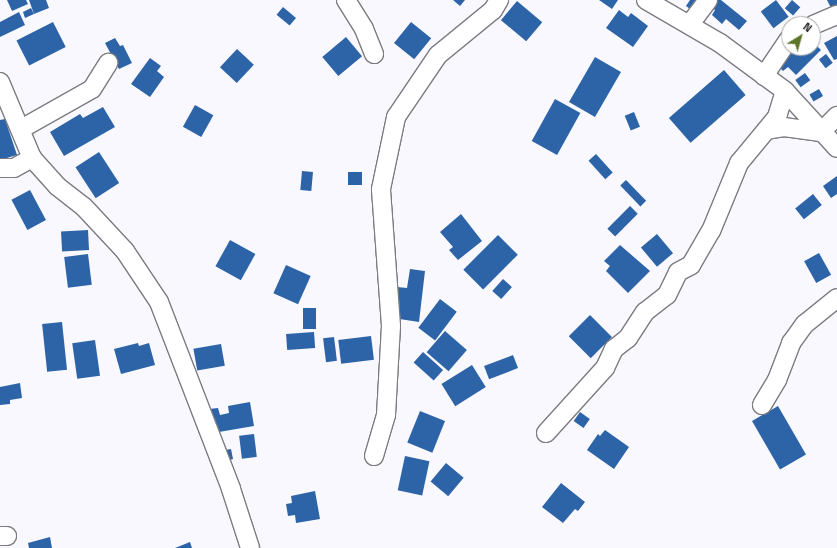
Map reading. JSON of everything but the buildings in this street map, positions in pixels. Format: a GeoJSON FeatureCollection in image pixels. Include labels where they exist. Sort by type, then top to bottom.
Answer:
{"type":"FeatureCollection","features":[{"type":"Feature","properties":{"kind":"street"},"geometry":{"type":"LineString","coordinates":[[346,0],[364,29],[374,54]]}},
{"type":"Feature","properties":{"kind":"street"},"geometry":{"type":"LineString","coordinates":[[374,456],[386,415],[391,326],[381,189],[396,117],[438,55],[493,10],[499,0]]}},
{"type":"Feature","properties":{"kind":"street"},"geometry":{"type":"LineString","coordinates":[[646,0],[690,24],[785,92],[837,148]]}},
{"type":"Feature","properties":{"kind":"street"},"geometry":{"type":"LineString","coordinates":[[690,24],[708,0]]}},
{"type":"Feature","properties":{"kind":"street"},"geometry":{"type":"LineString","coordinates":[[821,22],[837,15]]}},
{"type":"Feature","properties":{"kind":"street"},"geometry":{"type":"LineString","coordinates":[[764,76],[781,51]]}},
{"type":"Feature","properties":{"kind":"street"},"geometry":{"type":"LineString","coordinates":[[20,129],[92,89],[108,63]]}},
{"type":"Feature","properties":{"kind":"street"},"geometry":{"type":"LineString","coordinates":[[0,82],[32,158],[57,186],[84,207],[126,251],[159,302],[231,489],[250,548]]}},
{"type":"Feature","properties":{"kind":"street"},"geometry":{"type":"LineString","coordinates":[[546,433],[604,368],[614,349],[628,338],[645,312],[667,295],[678,272],[691,265],[711,231],[739,163],[777,117],[785,92]]}},
{"type":"Feature","properties":{"kind":"street"},"geometry":{"type":"LineString","coordinates":[[821,132],[837,116]]}},
{"type":"Feature","properties":{"kind":"street"},"geometry":{"type":"LineString","coordinates":[[767,130],[784,126],[821,132]]}},
{"type":"Feature","properties":{"kind":"street"},"geometry":{"type":"LineString","coordinates":[[0,168],[14,168],[32,158]]}},
{"type":"Feature","properties":{"kind":"street"},"geometry":{"type":"LineString","coordinates":[[762,405],[777,380],[791,343],[805,324],[837,298]]}}]}
